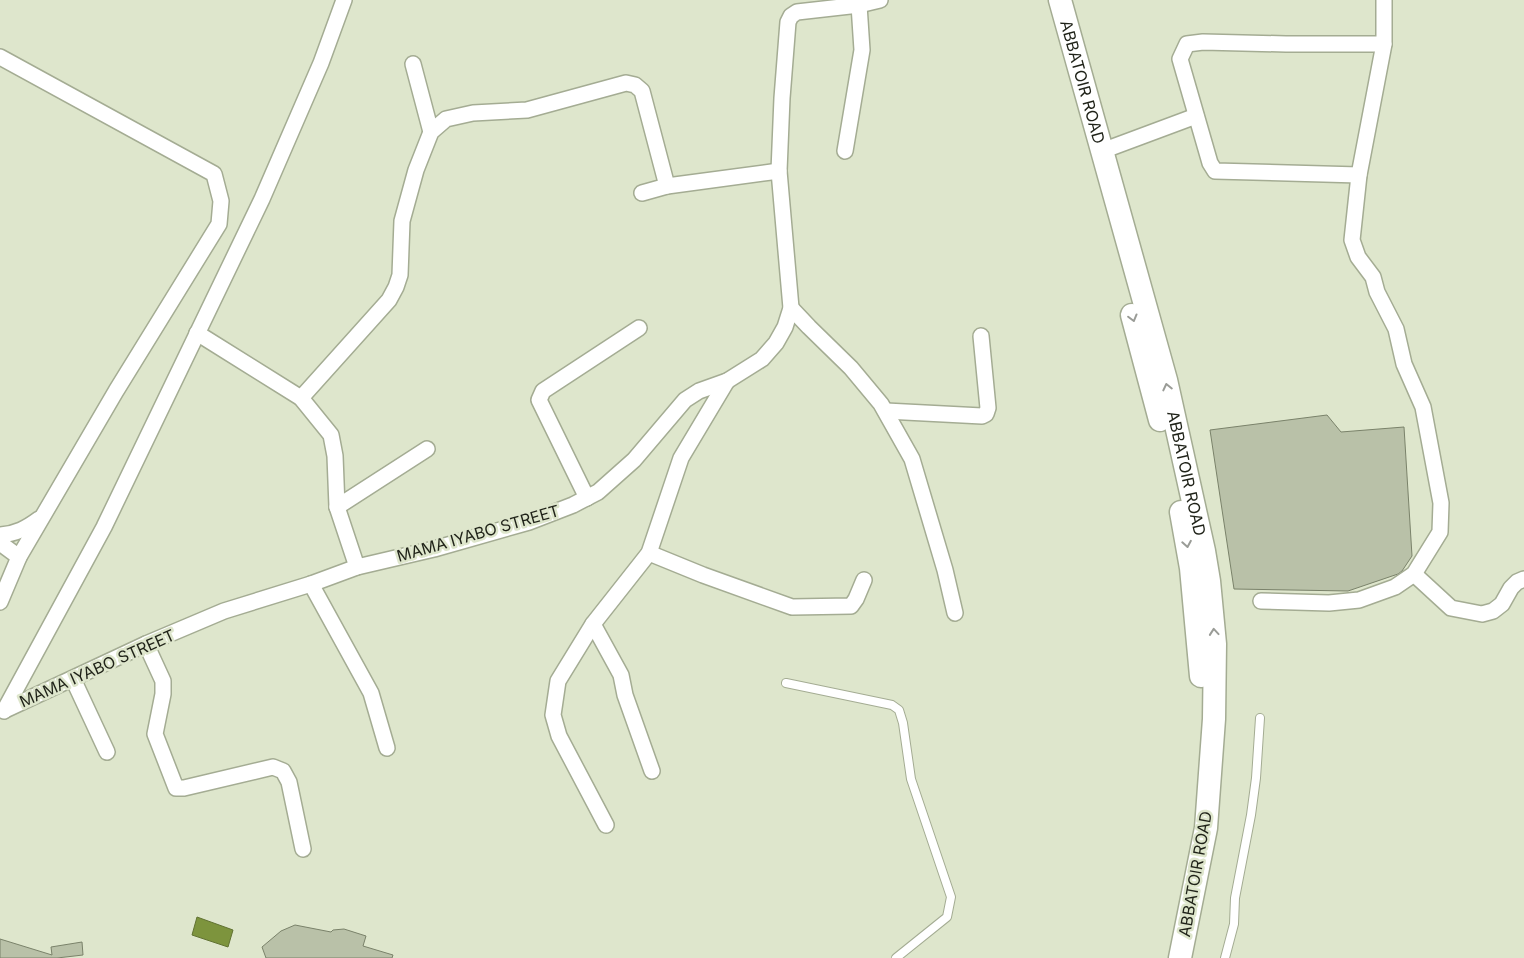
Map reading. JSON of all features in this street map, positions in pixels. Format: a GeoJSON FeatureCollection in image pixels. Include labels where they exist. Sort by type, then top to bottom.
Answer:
{"type":"FeatureCollection","features":[{"type":"Feature","properties":{"kind":"street"},"geometry":{"type":"LineString","coordinates":[[2,714],[104,527],[262,199],[321,62],[344,0]]}},
{"type":"Feature","properties":{"kind":"street","name":"MAMA IYABO STREET"},"geometry":{"type":"LineString","coordinates":[[2,714],[146,644],[224,611],[311,584],[357,567],[434,549],[529,522],[598,492],[634,460],[685,400],[699,391],[727,381],[762,358],[776,343],[785,326],[791,308],[779,171],[788,22],[791,16],[797,12],[859,5],[880,0]]}},
{"type":"Feature","properties":{"kind":"street","name":"ABBATOIR ROAD"},"geometry":{"type":"LineString","coordinates":[[1050,0],[1165,437],[1191,568],[1201,661],[1201,724],[1188,878],[1166,958]]}},
{"type":"Feature","properties":{"kind":"street","name":"ABBATOIR ROAD"},"geometry":{"type":"LineString","coordinates":[[1060,0],[1166,380],[1209,581],[1215,644],[1213,739],[1206,828],[1180,958]]}},
{"type":"Feature","properties":{"kind":"street"},"geometry":{"type":"LineString","coordinates":[[1261,601],[1329,603],[1359,600],[1395,587],[1414,574],[1440,532],[1441,503],[1422,407],[1404,364],[1396,329],[1377,292],[1373,277],[1358,256],[1352,240],[1359,174],[1384,44],[1384,0]]}},
{"type":"Feature","properties":{"kind":"street"},"geometry":{"type":"LineString","coordinates":[[845,151],[862,50],[859,5]]}},
{"type":"Feature","properties":{"kind":"street"},"geometry":{"type":"LineString","coordinates":[[1359,174],[1216,171],[1210,163],[1180,59],[1187,44],[1202,42],[1384,44]]}},
{"type":"Feature","properties":{"kind":"street"},"geometry":{"type":"LineString","coordinates":[[0,57],[214,174],[221,201],[219,224],[116,391],[19,557],[0,602]]}},
{"type":"Feature","properties":{"kind":"street"},"geometry":{"type":"LineString","coordinates":[[413,64],[431,132]]}},
{"type":"Feature","properties":{"kind":"street"},"geometry":{"type":"LineString","coordinates":[[301,398],[389,300],[396,287],[400,275],[402,221],[416,170],[431,132],[446,119],[473,113],[527,110],[626,83],[635,85],[642,91],[667,186]]}},
{"type":"Feature","properties":{"kind":"street"},"geometry":{"type":"LineString","coordinates":[[1102,151],[1196,116]]}},
{"type":"Feature","properties":{"kind":"street"},"geometry":{"type":"LineString","coordinates":[[642,193],[667,186],[779,171]]}},
{"type":"Feature","properties":{"kind":"street"},"geometry":{"type":"LineString","coordinates":[[791,308],[851,368],[886,411],[912,459],[945,570],[955,613]]}},
{"type":"Feature","properties":{"kind":"street"},"geometry":{"type":"LineString","coordinates":[[587,498],[539,400],[543,391],[639,328]]}},
{"type":"Feature","properties":{"kind":"street"},"geometry":{"type":"LineString","coordinates":[[197,333],[301,398],[331,435],[335,456],[337,508],[357,567]]}},
{"type":"Feature","properties":{"kind":"street"},"geometry":{"type":"LineString","coordinates":[[886,411],[982,416],[986,414],[988,408],[981,336]]}},
{"type":"Feature","properties":{"kind":"street"},"geometry":{"type":"LineString","coordinates":[[606,825],[559,736],[553,715],[558,681],[593,624],[649,553],[681,458],[727,381]]}},
{"type":"Feature","properties":{"kind":"street"},"geometry":{"type":"LineString","coordinates":[[337,508],[427,449]]}},
{"type":"Feature","properties":{"kind":"street"},"geometry":{"type":"LineString","coordinates":[[0,535],[11,535],[28,528],[46,513]]}},
{"type":"Feature","properties":{"kind":"street"},"geometry":{"type":"LineString","coordinates":[[0,543],[19,557]]}},
{"type":"Feature","properties":{"kind":"street"},"geometry":{"type":"LineString","coordinates":[[649,553],[792,607],[851,606],[856,600],[864,580]]}},
{"type":"Feature","properties":{"kind":"street"},"geometry":{"type":"LineString","coordinates":[[1414,574],[1451,608],[1482,614],[1493,611],[1502,604],[1511,588],[1517,582],[1524,579]]}},
{"type":"Feature","properties":{"kind":"street"},"geometry":{"type":"LineString","coordinates":[[311,584],[371,693],[387,748]]}},
{"type":"Feature","properties":{"kind":"street"},"geometry":{"type":"LineString","coordinates":[[593,624],[621,674],[625,695],[652,771]]}},
{"type":"Feature","properties":{"kind":"street"},"geometry":{"type":"LineString","coordinates":[[146,644],[164,681],[155,734],[176,788],[184,788],[273,766],[283,771],[289,782],[303,849]]}},
{"type":"Feature","properties":{"kind":"street"},"geometry":{"type":"LineString","coordinates":[[73,679],[107,752]]}},
{"type":"Feature","properties":{"kind":"lane"},"geometry":{"type":"LineString","coordinates":[[786,683],[892,705],[899,710],[903,723],[911,779],[951,897],[947,917],[896,958]]}},
{"type":"Feature","properties":{"kind":"lane"},"geometry":{"type":"LineString","coordinates":[[1226,958],[1234,924],[1235,898],[1253,805],[1260,718]]}},
{"type":"Feature","properties":{"kind":"shaded area"},"geometry":{"type":"Polygon","coordinates":[[[197,917],[233,930],[228,947],[192,935],[197,917]]]}},
{"type":"Feature","properties":{"kind":"building"},"geometry":{"type":"Polygon","coordinates":[[[1327,415],[1341,432],[1404,427],[1412,556],[1398,574],[1348,591],[1234,589],[1210,430],[1327,415]]]}},
{"type":"Feature","properties":{"kind":"building"},"geometry":{"type":"Polygon","coordinates":[[[295,925],[331,932],[344,929],[366,936],[363,946],[393,955],[392,958],[266,958],[262,947],[281,931],[295,925]]]}},
{"type":"Feature","properties":{"kind":"building"},"geometry":{"type":"Polygon","coordinates":[[[0,939],[52,955],[51,947],[82,942],[83,955],[57,958],[0,958],[0,939]]]}}]}
